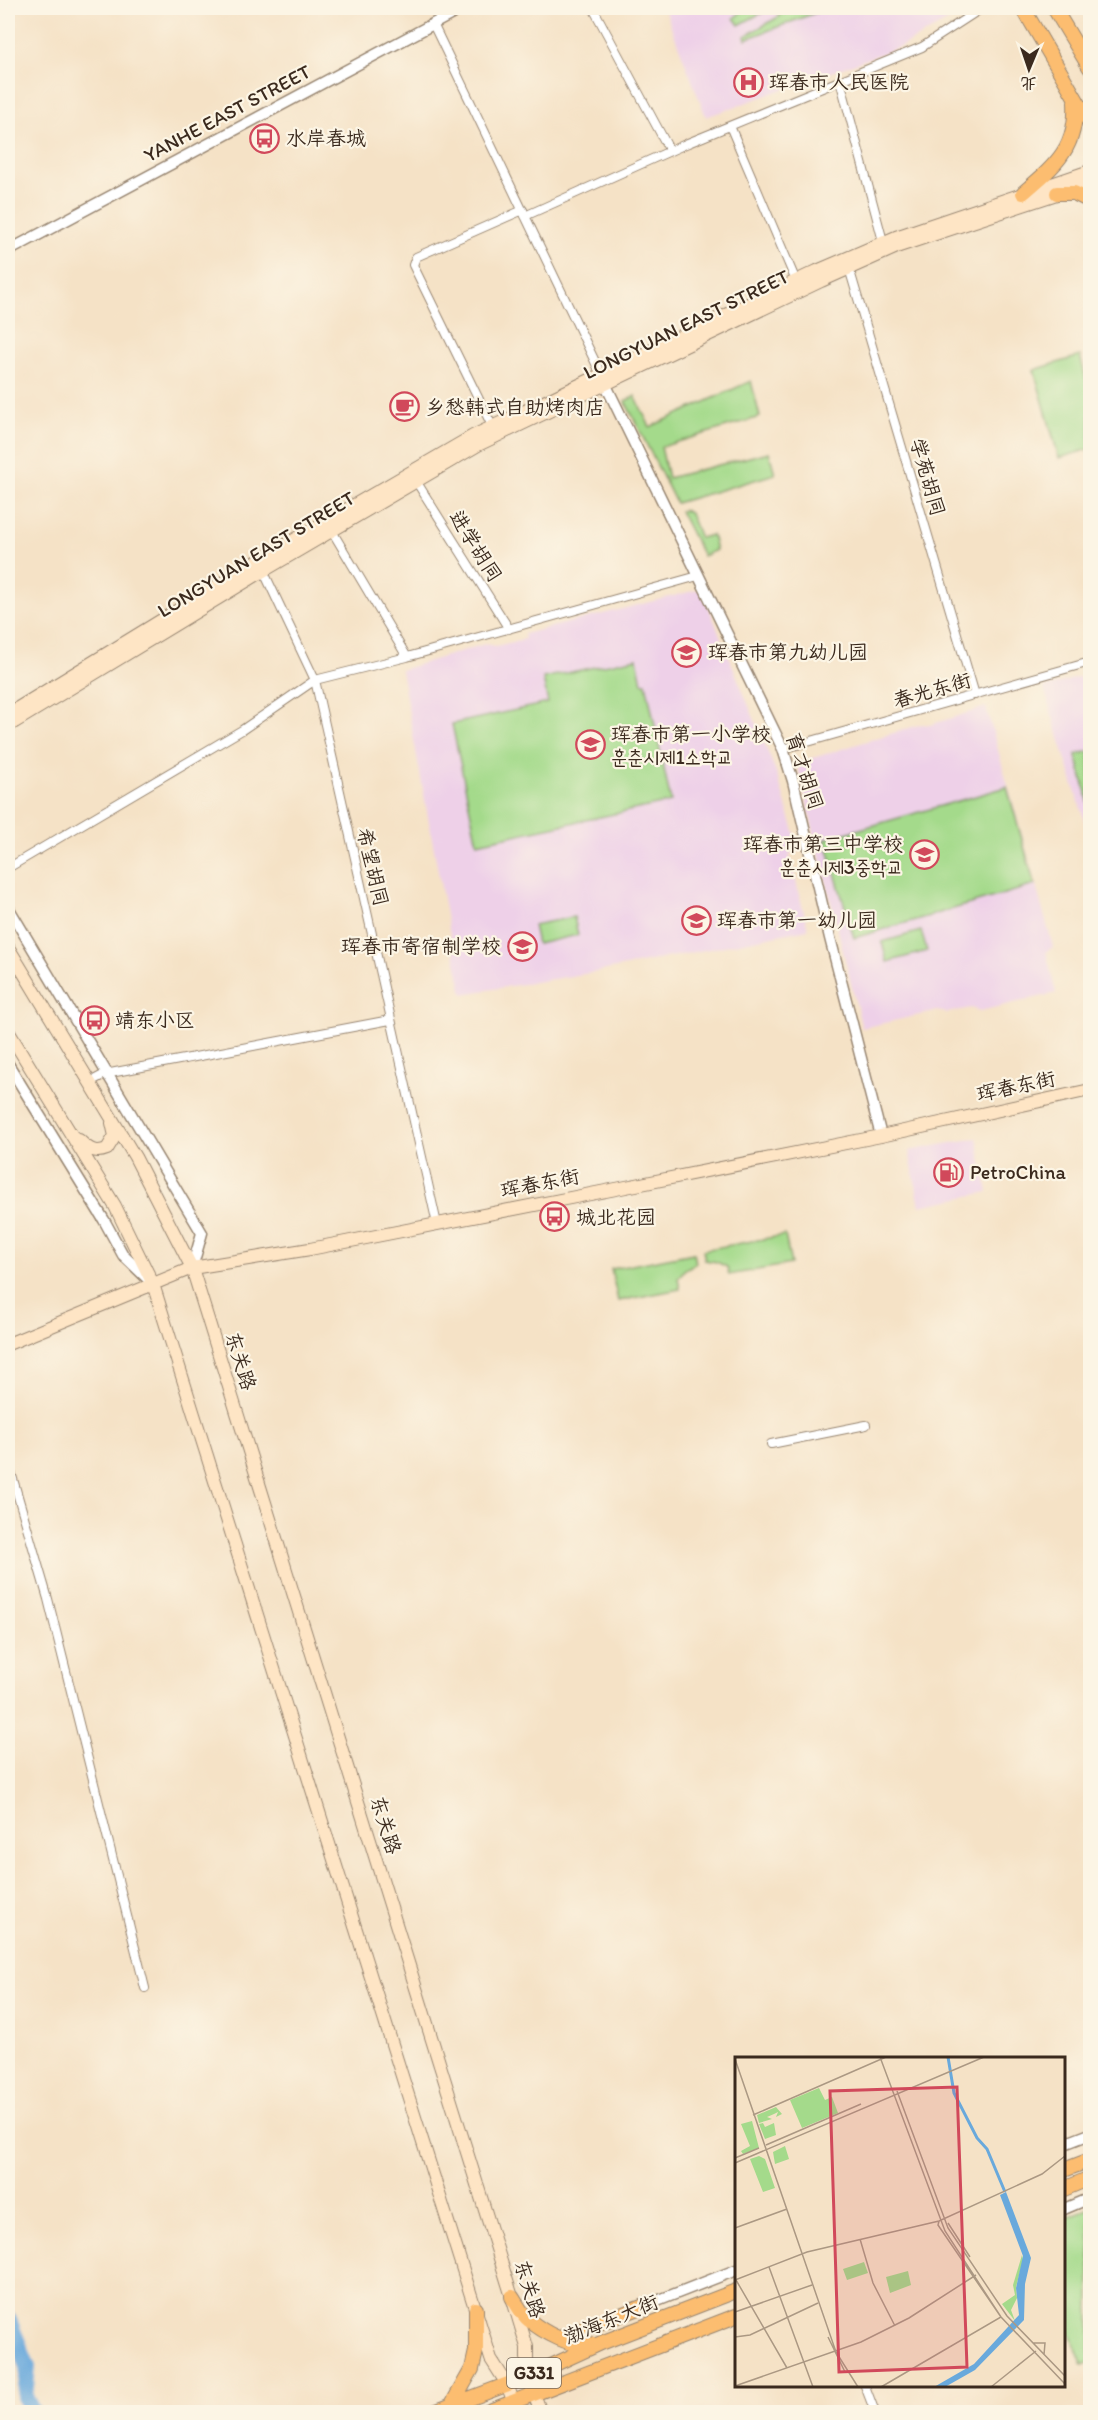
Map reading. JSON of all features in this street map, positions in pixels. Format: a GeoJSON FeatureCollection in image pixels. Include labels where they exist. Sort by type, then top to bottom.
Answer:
{"type":"FeatureCollection","features":[{"type":"Feature","properties":{"kind":"main road"},"geometry":{"type":"LineString","coordinates":[[1023,8],[1090,123]]}},
{"type":"Feature","properties":{"kind":"main road"},"geometry":{"type":"LineString","coordinates":[[1054,8],[1090,68]]}},
{"type":"Feature","properties":{"kind":"main road"},"geometry":{"type":"LineString","coordinates":[[1023,193],[1060,158],[1070,142],[1076,120],[1074,96]]}},
{"type":"Feature","properties":{"kind":"main road","name":"LONGYUAN EAST STREET"},"geometry":{"type":"LineString","coordinates":[[604,379],[796,281],[1023,193],[1090,171]]}},
{"type":"Feature","properties":{"kind":"main road","name":"LONGYUAN EAST STREET"},"geometry":{"type":"LineString","coordinates":[[8,714],[495,431],[849,268],[885,247],[1090,183]]}},
{"type":"Feature","properties":{"kind":"main road"},"geometry":{"type":"LineString","coordinates":[[1058,193],[1074,193],[1090,201]]}},
{"type":"Feature","properties":{"kind":"main road","name":"LONGYUAN EAST STREET"},"geometry":{"type":"LineString","coordinates":[[8,726],[261,566],[332,531],[495,431]]}},
{"type":"Feature","properties":{"kind":"main road","name":"东关路"},"geometry":{"type":"LineString","coordinates":[[8,947],[149,1181],[192,1268],[512,2297],[527,2348],[527,2377],[541,2412]]}},
{"type":"Feature","properties":{"kind":"main road"},"geometry":{"type":"LineString","coordinates":[[8,1031],[114,1206],[153,1284],[491,2359],[507,2384],[515,2407]]}},
{"type":"Feature","properties":{"kind":"main road","name":"珲春东街"},"geometry":{"type":"LineString","coordinates":[[8,1344],[192,1268],[310,1249],[881,1136],[1090,1090]]}},
{"type":"Feature","properties":{"kind":"main road"},"geometry":{"type":"LineString","coordinates":[[67,1129],[90,1150],[102,1151],[111,1145],[115,1136],[108,1112]]}},
{"type":"Feature","properties":{"kind":"main road"},"geometry":{"type":"LineString","coordinates":[[1065,2170],[1090,2160]]}},
{"type":"Feature","properties":{"kind":"main road"},"geometry":{"type":"LineString","coordinates":[[1065,2189],[1090,2178]]}},
{"type":"Feature","properties":{"kind":"main road","name":"渤海东大街"},"geometry":{"type":"LineString","coordinates":[[434,2412],[527,2377],[632,2330],[735,2291]]}},
{"type":"Feature","properties":{"kind":"main road"},"geometry":{"type":"LineString","coordinates":[[512,2297],[528,2320],[560,2338],[573,2344],[601,2343]]}},
{"type":"Feature","properties":{"kind":"main road"},"geometry":{"type":"LineString","coordinates":[[560,2338],[652,2303]]}},
{"type":"Feature","properties":{"kind":"main road"},"geometry":{"type":"LineString","coordinates":[[451,2406],[472,2369],[476,2351],[476,2309]]}},
{"type":"Feature","properties":{"kind":"main road","name":"G331"},"geometry":{"type":"LineString","coordinates":[[487,2412],[515,2407],[534,2394],[735,2316]]}},
{"type":"Feature","properties":{"kind":"main road"},"geometry":{"type":"LineString","coordinates":[[632,2330],[640,2353]]}},
{"type":"Feature","properties":{"kind":"street","name":"YANHE EAST STREET"},"geometry":{"type":"LineString","coordinates":[[8,251],[463,8]]}},
{"type":"Feature","properties":{"kind":"street"},"geometry":{"type":"LineString","coordinates":[[593,8],[670,151]]}},
{"type":"Feature","properties":{"kind":"street"},"geometry":{"type":"LineString","coordinates":[[495,431],[413,265],[416,257],[922,47],[982,8]]}},
{"type":"Feature","properties":{"kind":"street"},"geometry":{"type":"LineString","coordinates":[[433,24],[604,379]]}},
{"type":"Feature","properties":{"kind":"street"},"geometry":{"type":"LineString","coordinates":[[840,80],[885,247]]}},
{"type":"Feature","properties":{"kind":"street"},"geometry":{"type":"LineString","coordinates":[[730,126],[796,281]]}},
{"type":"Feature","properties":{"kind":"street","name":"学苑胡同"},"geometry":{"type":"LineString","coordinates":[[849,268],[975,695]]}},
{"type":"Feature","properties":{"kind":"street","name":"育才胡同"},"geometry":{"type":"LineString","coordinates":[[604,379],[783,750],[793,782],[881,1136]]}},
{"type":"Feature","properties":{"kind":"street","name":"进学胡同"},"geometry":{"type":"LineString","coordinates":[[416,481],[509,629]]}},
{"type":"Feature","properties":{"kind":"street"},"geometry":{"type":"LineString","coordinates":[[332,531],[406,657]]}},
{"type":"Feature","properties":{"kind":"street","name":"希望胡同"},"geometry":{"type":"LineString","coordinates":[[261,566],[315,680],[437,1224]]}},
{"type":"Feature","properties":{"kind":"street"},"geometry":{"type":"LineString","coordinates":[[8,868],[242,730],[315,680],[698,576]]}},
{"type":"Feature","properties":{"kind":"street","name":"春光东街"},"geometry":{"type":"LineString","coordinates":[[783,750],[1090,662]]}},
{"type":"Feature","properties":{"kind":"street"},"geometry":{"type":"LineString","coordinates":[[8,907],[202,1233],[192,1268]]}},
{"type":"Feature","properties":{"kind":"street"},"geometry":{"type":"LineString","coordinates":[[90,1082],[107,1074],[390,1020]]}},
{"type":"Feature","properties":{"kind":"street"},"geometry":{"type":"LineString","coordinates":[[8,1064],[123,1255],[153,1284]]}},
{"type":"Feature","properties":{"kind":"street"},"geometry":{"type":"LineString","coordinates":[[771,1444],[866,1425]]}},
{"type":"Feature","properties":{"kind":"street"},"geometry":{"type":"LineString","coordinates":[[8,1462],[48,1599],[145,1988]]}},
{"type":"Feature","properties":{"kind":"street"},"geometry":{"type":"LineString","coordinates":[[1065,2144],[1090,2134]]}},
{"type":"Feature","properties":{"kind":"street"},"geometry":{"type":"LineString","coordinates":[[1065,2209],[1090,2198]]}},
{"type":"Feature","properties":{"kind":"street","name":"渤海东大街"},"geometry":{"type":"LineString","coordinates":[[652,2303],[735,2270]]}},
{"type":"Feature","properties":{"kind":"street"},"geometry":{"type":"LineString","coordinates":[[866,2387],[875,2412]]}},
{"type":"Feature","properties":{"kind":"shaded area","name":"珲春市人民医院"},"geometry":{"type":"Polygon","coordinates":[[[664,8],[965,8],[967,11],[900,47],[706,117],[664,8]]]}},
{"type":"Feature","properties":{"kind":"shaded area","name":"珲春市第一小学校 훈춘시제1소학교"},"geometry":{"type":"Polygon","coordinates":[[[701,589],[776,772],[800,851],[789,854],[808,929],[596,972],[463,994],[447,920],[401,670],[485,644],[496,646],[525,639],[524,634],[701,589]]]}},
{"type":"Feature","properties":{"kind":"shaded area"},"geometry":{"type":"Polygon","coordinates":[[[1090,674],[1090,839],[1044,688],[1090,674]]]}},
{"type":"Feature","properties":{"kind":"shaded area","name":"珲春市第三中学校 훈춘시제3중학교"},"geometry":{"type":"Polygon","coordinates":[[[986,707],[1053,947],[1046,952],[1056,993],[980,1011],[971,1008],[947,1013],[937,1011],[862,1028],[797,763],[922,724],[930,725],[986,707]]]}},
{"type":"Feature","properties":{"kind":"shaded area"},"geometry":{"type":"Polygon","coordinates":[[[977,1138],[988,1192],[920,1206],[909,1151],[977,1138]]]}},
{"type":"Feature","properties":{"kind":"green space"},"geometry":{"type":"Polygon","coordinates":[[[746,8],[771,8],[739,25],[734,18],[746,8]]]}},
{"type":"Feature","properties":{"kind":"green space"},"geometry":{"type":"Polygon","coordinates":[[[775,8],[828,8],[746,39],[745,36],[780,16],[775,8]]]}},
{"type":"Feature","properties":{"kind":"green space"},"geometry":{"type":"Polygon","coordinates":[[[1080,356],[1090,394],[1090,449],[1059,458],[1034,370],[1080,356]]]}},
{"type":"Feature","properties":{"kind":"green space"},"geometry":{"type":"Polygon","coordinates":[[[751,381],[760,417],[661,447],[668,478],[769,452],[775,474],[676,503],[625,401],[635,396],[650,427],[751,381]]]}},
{"type":"Feature","properties":{"kind":"green space"},"geometry":{"type":"Polygon","coordinates":[[[680,511],[690,513],[700,538],[712,535],[716,550],[703,556],[680,511]]]}},
{"type":"Feature","properties":{"kind":"green space"},"geometry":{"type":"Polygon","coordinates":[[[637,658],[642,683],[646,683],[671,802],[477,843],[452,724],[548,703],[543,678],[637,658]]]}},
{"type":"Feature","properties":{"kind":"green space"},"geometry":{"type":"Polygon","coordinates":[[[1090,751],[1090,808],[1076,755],[1090,751]]]}},
{"type":"Feature","properties":{"kind":"green space"},"geometry":{"type":"Polygon","coordinates":[[[1007,787],[1035,885],[854,938],[825,839],[1007,787]]]}},
{"type":"Feature","properties":{"kind":"green space"},"geometry":{"type":"Polygon","coordinates":[[[574,917],[578,935],[537,944],[533,925],[574,917]]]}},
{"type":"Feature","properties":{"kind":"green space"},"geometry":{"type":"Polygon","coordinates":[[[921,931],[927,951],[887,962],[882,942],[921,931]]]}},
{"type":"Feature","properties":{"kind":"green space"},"geometry":{"type":"Polygon","coordinates":[[[785,1235],[791,1264],[729,1275],[727,1267],[705,1260],[703,1250],[785,1235]]]}},
{"type":"Feature","properties":{"kind":"green space"},"geometry":{"type":"Polygon","coordinates":[[[694,1253],[696,1263],[685,1269],[678,1278],[680,1289],[618,1301],[611,1269],[694,1253]]]}},
{"type":"Feature","properties":{"kind":"green space"},"geometry":{"type":"Polygon","coordinates":[[[1090,2208],[1090,2362],[1083,2365],[1065,2321],[1065,2218],[1090,2208]]]}},
{"type":"Feature","properties":{"kind":"waterway"},"geometry":{"type":"LineString","coordinates":[[8,2318],[28,2367],[25,2397],[33,2412]]}},
{"type":"Feature","properties":{"kind":"place","name":"珲春市人民医院"},"geometry":{"type":"Point","coordinates":[748,82]}},
{"type":"Feature","properties":{"kind":"place","name":"水岸春城"},"geometry":{"type":"Point","coordinates":[265,138]}},
{"type":"Feature","properties":{"kind":"place","name":"乡愁韩式自助烤肉店"},"geometry":{"type":"Point","coordinates":[404,407]}},
{"type":"Feature","properties":{"kind":"place","name":"珲春市第九幼儿园"},"geometry":{"type":"Point","coordinates":[687,652]}},
{"type":"Feature","properties":{"kind":"place","name":"珲春市第一小学校 훈춘시제1소학교"},"geometry":{"type":"Point","coordinates":[590,745]}},
{"type":"Feature","properties":{"kind":"place","name":"珲春市第三中学校 훈춘시제3중학교"},"geometry":{"type":"Point","coordinates":[924,855]}},
{"type":"Feature","properties":{"kind":"place","name":"珲春市第一幼儿园"},"geometry":{"type":"Point","coordinates":[696,920]}},
{"type":"Feature","properties":{"kind":"place","name":"珲春市寄宿制学校"},"geometry":{"type":"Point","coordinates":[522,946]}},
{"type":"Feature","properties":{"kind":"place","name":"靖东小区"},"geometry":{"type":"Point","coordinates":[94,1020]}},
{"type":"Feature","properties":{"kind":"place","name":"PetroChina"},"geometry":{"type":"Point","coordinates":[949,1172]}},
{"type":"Feature","properties":{"kind":"place","name":"城北花园"},"geometry":{"type":"Point","coordinates":[555,1217]}}]}
